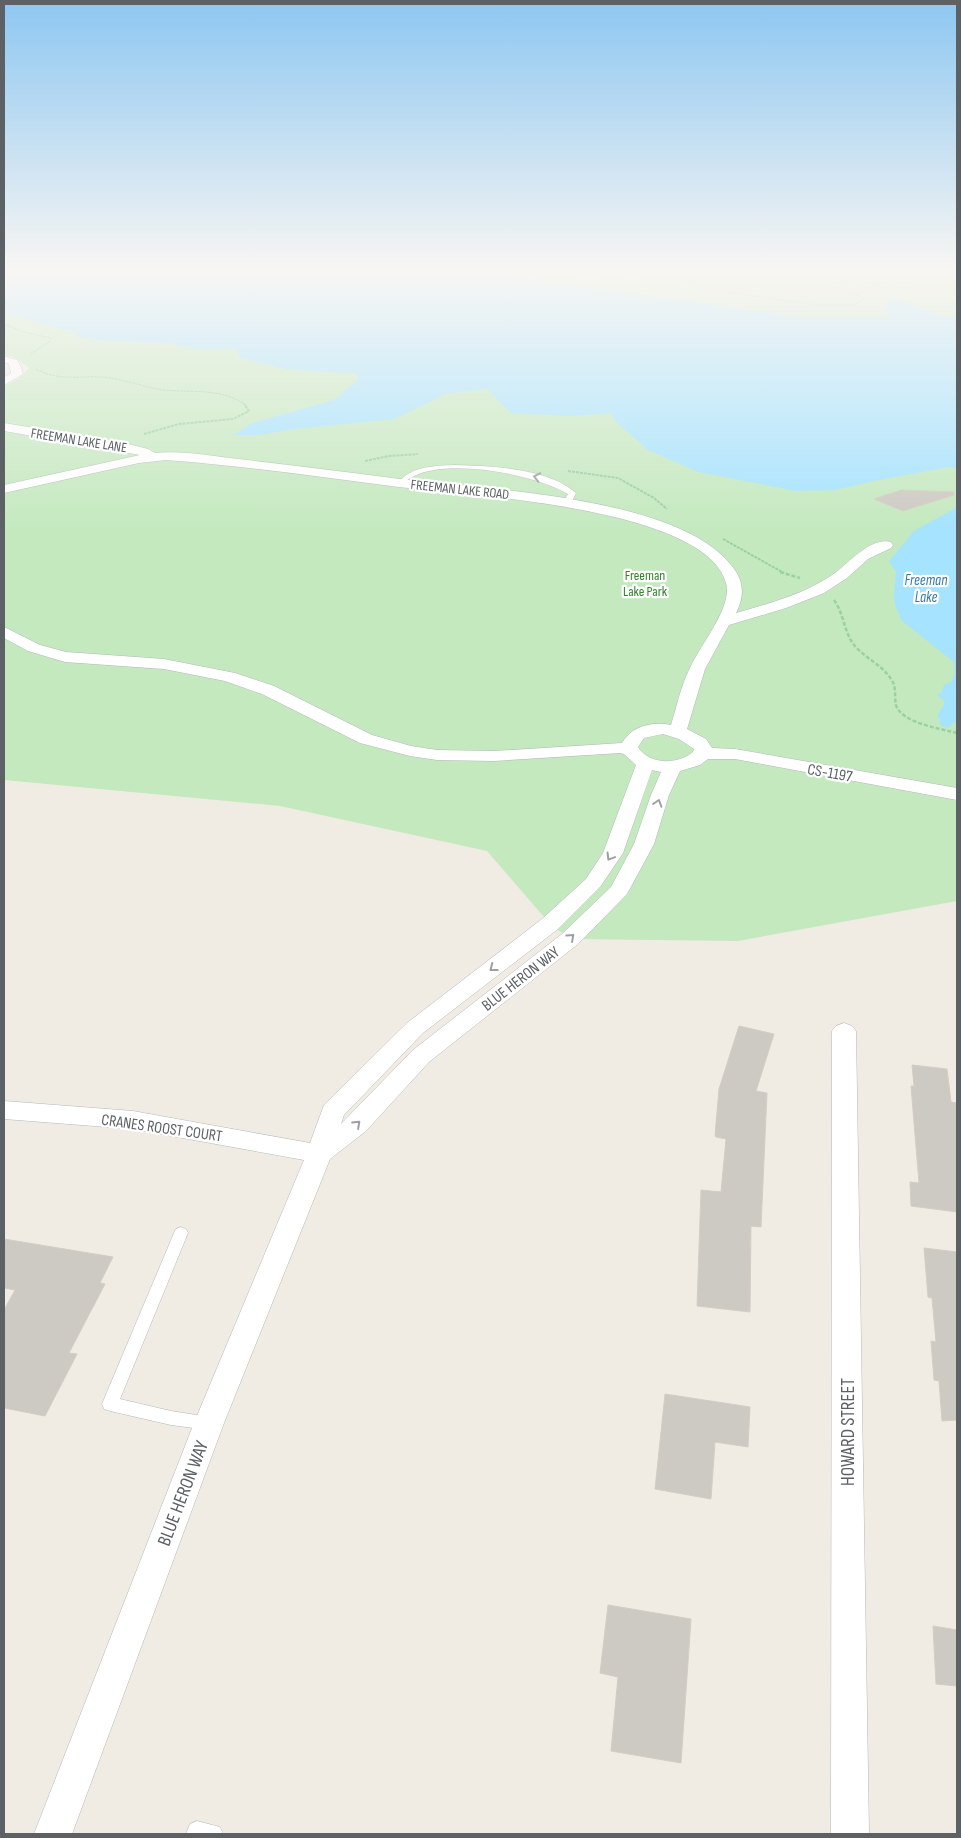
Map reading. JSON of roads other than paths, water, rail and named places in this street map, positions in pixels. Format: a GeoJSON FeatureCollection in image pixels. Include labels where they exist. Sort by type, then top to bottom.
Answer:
{"type":"FeatureCollection","features":[{"type":"Feature","properties":{"kind":"street"},"geometry":{"type":"LineString","coordinates":[[4,359],[12,362],[16,367],[16,374],[4,382]]}},
{"type":"Feature","properties":{"kind":"street","name":"FREEMAN LAKE LANE"},"geometry":{"type":"LineString","coordinates":[[4,428],[124,447],[144,452],[153,457]]}},
{"type":"Feature","properties":{"kind":"street","name":"FREEMAN LAKE ROAD"},"geometry":{"type":"LineString","coordinates":[[4,489],[153,457],[206,459],[568,502],[612,511],[655,524],[692,540],[713,555],[728,571],[736,588],[736,597],[732,606],[697,669],[678,731]]}},
{"type":"Feature","properties":{"kind":"street"},"geometry":{"type":"LineString","coordinates":[[723,622],[781,605],[819,590],[842,575],[863,556],[886,545]]}},
{"type":"Feature","properties":{"kind":"street"},"geometry":{"type":"LineString","coordinates":[[4,632],[34,648],[65,657],[164,664],[229,677],[285,697],[366,738],[410,751],[436,755],[475,756],[620,748],[657,766],[672,766],[695,760],[702,754],[702,747],[697,740],[678,731]]}},
{"type":"Feature","properties":{"kind":"street","name":"BLUE HERON WAY"},"geometry":{"type":"LineString","coordinates":[[53,1834],[209,1424],[320,1154],[334,1111],[415,1028],[550,924],[593,883],[614,853],[638,756],[630,741],[638,734],[663,729],[678,731]]}},
{"type":"Feature","properties":{"kind":"street","name":"CS-1197"},"geometry":{"type":"LineString","coordinates":[[702,754],[735,754],[957,794]]}},
{"type":"Feature","properties":{"kind":"street","name":"BLUE HERON WAY"},"geometry":{"type":"LineString","coordinates":[[320,1154],[357,1125],[422,1056],[570,939],[620,890],[644,844],[672,766]]}},
{"type":"Feature","properties":{"kind":"street","name":"HOWARD STREET"},"geometry":{"type":"LineString","coordinates":[[844,1031],[850,1834]]}},
{"type":"Feature","properties":{"kind":"street","name":"CRANES ROOST COURT"},"geometry":{"type":"LineString","coordinates":[[4,1110],[133,1120],[320,1154]]}},
{"type":"Feature","properties":{"kind":"lane"},"geometry":{"type":"LineString","coordinates":[[401,483],[408,476],[420,471],[437,468],[457,467],[508,472],[542,478],[563,485],[572,493],[568,502]]}},
{"type":"Feature","properties":{"kind":"lane"},"geometry":{"type":"LineString","coordinates":[[182,1233],[110,1404],[171,1418],[209,1424]]}},
{"type":"Feature","properties":{"kind":"lane"},"geometry":{"type":"LineString","coordinates":[[196,1834],[196,1831],[213,1834]]}},
{"type":"Feature","properties":{"kind":"water"},"geometry":{"type":"Polygon","coordinates":[[[241,358],[957,358],[957,468],[949,467],[835,490],[796,491],[698,472],[648,450],[615,421],[611,413],[572,416],[511,413],[487,389],[445,394],[395,419],[295,429],[258,435],[233,435],[252,423],[334,400],[358,380],[357,374],[285,369],[241,358]]]}},
{"type":"Feature","properties":{"kind":"water","name":"Freeman Lake"},"geometry":{"type":"Polygon","coordinates":[[[957,507],[957,720],[948,728],[942,726],[939,722],[941,719],[937,717],[945,702],[937,695],[941,693],[944,685],[952,681],[955,672],[954,662],[902,621],[895,605],[896,572],[889,561],[914,531],[957,507]]]}},
{"type":"Feature","properties":{"kind":"park label","name":"Freeman Lake Park"},"geometry":{"type":"Point","coordinates":[645,584]}}]}
